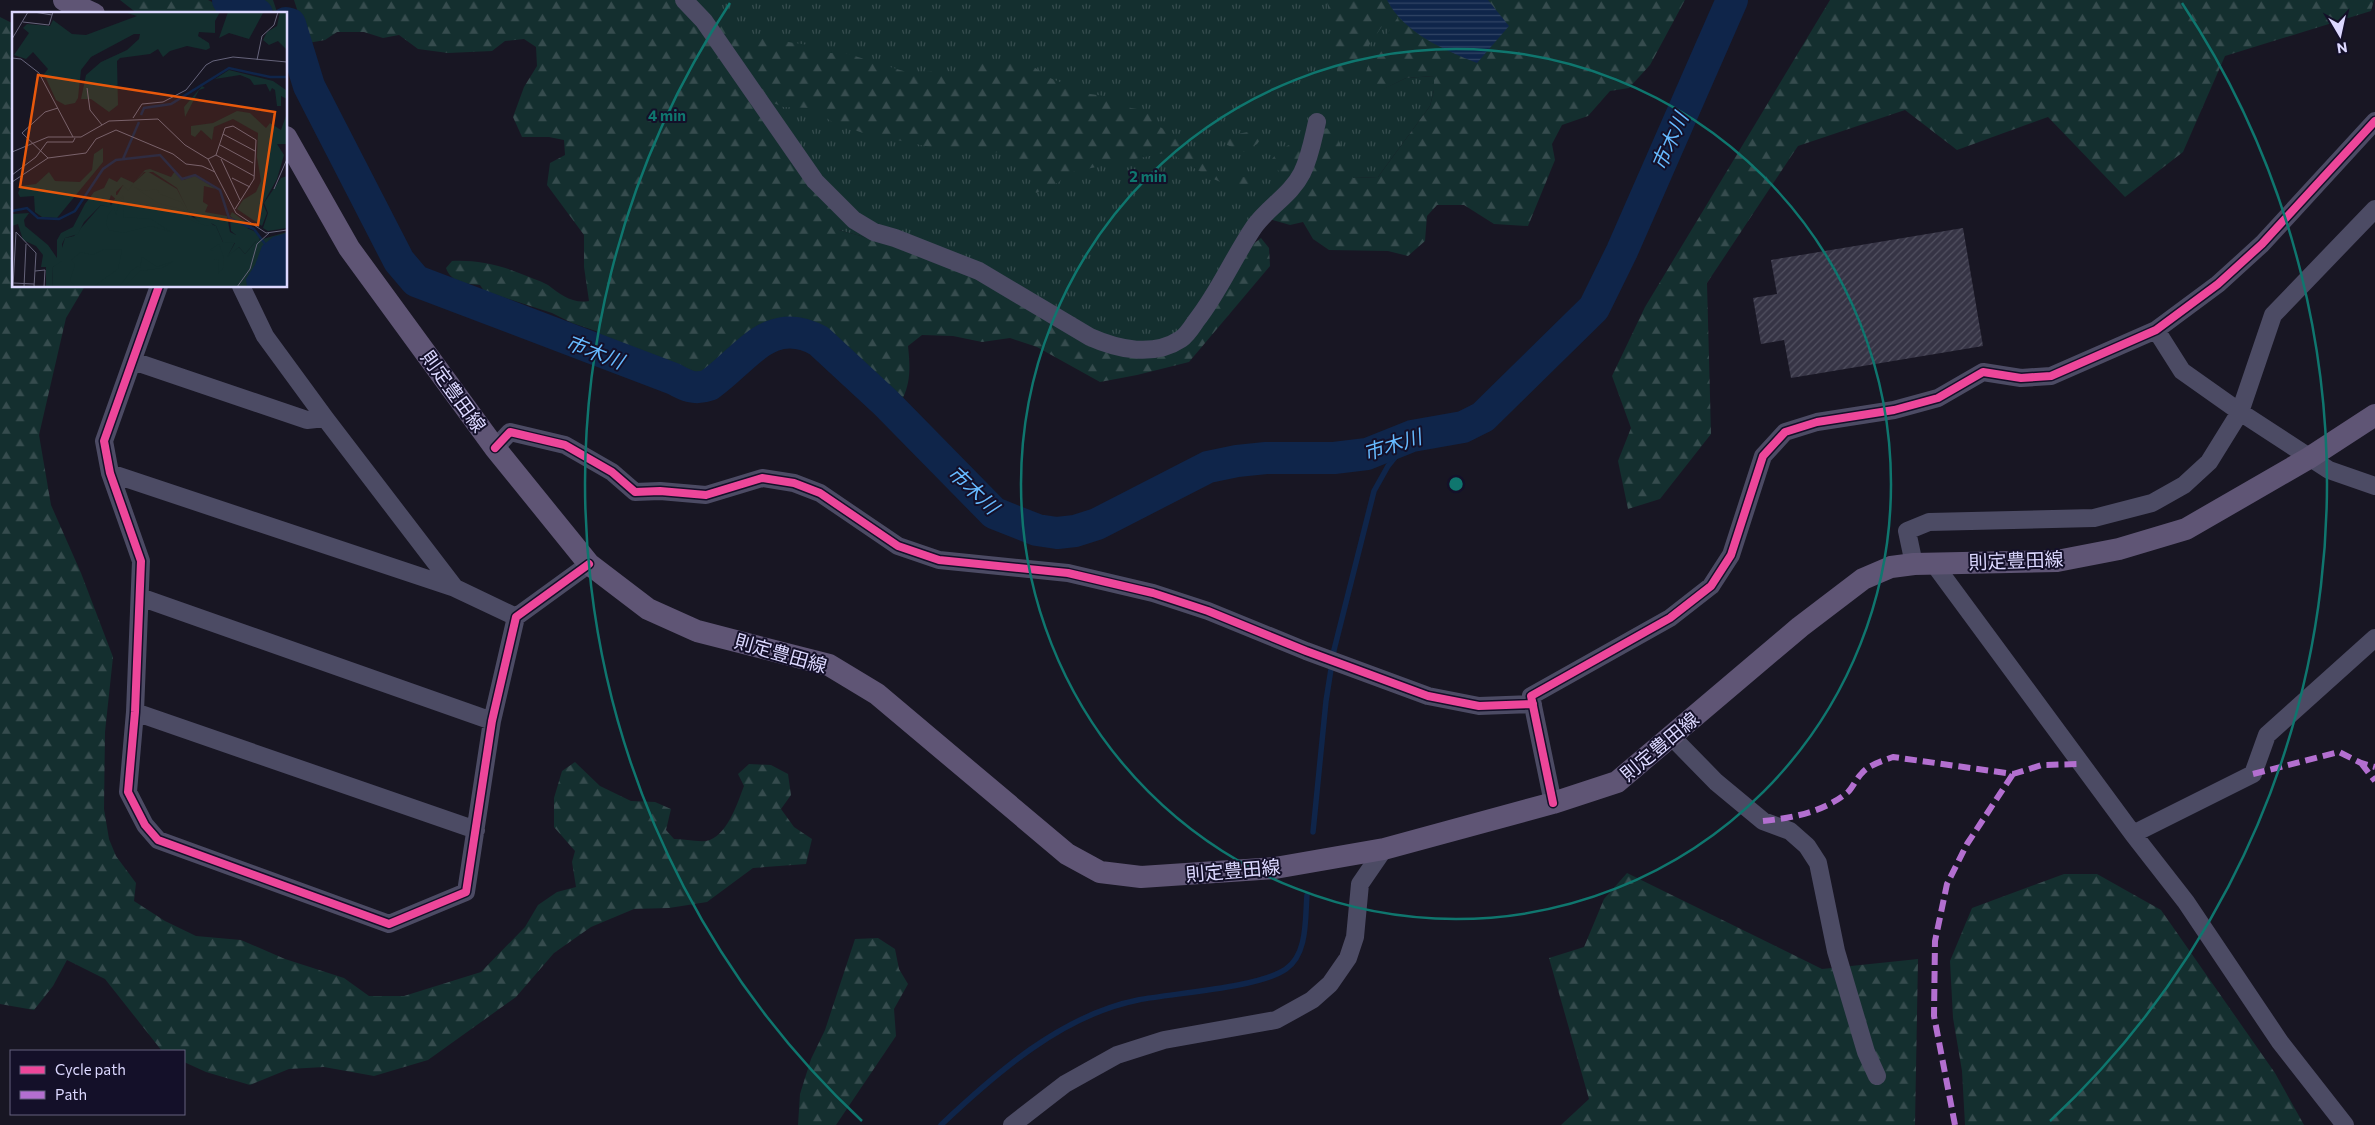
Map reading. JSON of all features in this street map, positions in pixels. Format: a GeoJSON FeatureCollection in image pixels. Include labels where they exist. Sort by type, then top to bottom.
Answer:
{"type":"FeatureCollection","features":[{"type":"Feature","properties":{"kind":"main road"},"geometry":{"type":"LineString","coordinates":[[64,0],[90,12]]}},
{"type":"Feature","properties":{"kind":"main road","name":"則定豊田線"},"geometry":{"type":"LineString","coordinates":[[288,141],[349,248],[495,448],[589,564],[648,609],[697,631],[829,665],[877,694],[1067,854],[1100,872],[1141,877],[1275,868],[1384,849],[1552,803],[1617,782],[1800,627],[1863,579],[1891,567],[1924,564],[2057,561],[2119,549],[2186,529],[2309,458],[2375,415]]}},
{"type":"Feature","properties":{"kind":"street"},"geometry":{"type":"LineString","coordinates":[[684,0],[704,21],[815,181],[854,220],[874,232],[895,238],[979,271],[1090,337],[1108,345],[1142,351],[1162,348],[1182,338],[1209,305],[1255,225],[1291,190],[1301,174],[1308,157],[1317,122]]}},
{"type":"Feature","properties":{"kind":"street"},"geometry":{"type":"LineString","coordinates":[[1552,803],[1531,696],[1670,618],[1711,586],[1731,555],[1763,456],[1785,432],[1817,422],[1894,410],[1938,398],[1982,372],[2021,378],[2051,376],[2156,330],[2218,284],[2262,244],[2375,121]]}},
{"type":"Feature","properties":{"kind":"street"},"geometry":{"type":"LineString","coordinates":[[2345,1125],[2280,1042],[2186,902],[1924,564],[1907,531],[1929,522],[2094,518],[2152,503],[2184,484],[2209,462],[2240,412],[2273,315],[2375,209]]}},
{"type":"Feature","properties":{"kind":"street"},"geometry":{"type":"LineString","coordinates":[[158,288],[104,441],[110,473],[141,562],[135,712],[128,792],[145,826],[158,840],[389,924],[466,892],[492,721],[516,617],[589,564]]}},
{"type":"Feature","properties":{"kind":"street"},"geometry":{"type":"LineString","coordinates":[[242,288],[265,336],[324,418],[455,588]]}},
{"type":"Feature","properties":{"kind":"street"},"geometry":{"type":"LineString","coordinates":[[2156,330],[2182,371],[2240,412],[2329,470],[2375,486]]}},
{"type":"Feature","properties":{"kind":"street"},"geometry":{"type":"LineString","coordinates":[[133,361],[307,420],[324,418]]}},
{"type":"Feature","properties":{"kind":"street"},"geometry":{"type":"LineString","coordinates":[[495,448],[510,432],[565,445],[612,472],[635,492],[660,491],[706,495],[762,478],[794,483],[820,493],[898,546],[939,560],[1068,573],[1153,593],[1208,611],[1428,696],[1480,706],[1532,704]]}},
{"type":"Feature","properties":{"kind":"street"},"geometry":{"type":"LineString","coordinates":[[110,473],[455,588],[516,617]]}},
{"type":"Feature","properties":{"kind":"street"},"geometry":{"type":"LineString","coordinates":[[140,597],[492,721]]}},
{"type":"Feature","properties":{"kind":"street"},"geometry":{"type":"LineString","coordinates":[[2133,834],[2253,774],[2267,736],[2375,638]]}},
{"type":"Feature","properties":{"kind":"street"},"geometry":{"type":"LineString","coordinates":[[135,712],[476,830]]}},
{"type":"Feature","properties":{"kind":"street"},"geometry":{"type":"LineString","coordinates":[[1671,736],[1716,782],[1763,821],[1790,831],[1807,846],[1818,863],[1836,951],[1866,1052],[1876,1076]]}},
{"type":"Feature","properties":{"kind":"street"},"geometry":{"type":"LineString","coordinates":[[1012,1125],[1065,1084],[1117,1055],[1164,1040],[1276,1020],[1312,1000],[1330,984],[1348,958],[1355,937],[1360,884],[1384,849]]}},
{"type":"Feature","properties":{"kind":"green space"},"geometry":{"type":"Polygon","coordinates":[[[120,0],[208,0],[233,12],[135,12],[120,0]]]}},
{"type":"Feature","properties":{"kind":"green space"},"geometry":{"type":"Polygon","coordinates":[[[247,0],[273,0],[277,12],[247,0]]]}},
{"type":"Feature","properties":{"kind":"green space"},"geometry":{"type":"Polygon","coordinates":[[[294,0],[676,0],[702,25],[836,213],[839,230],[868,238],[892,241],[978,276],[1088,341],[1164,352],[1248,248],[1261,238],[1269,248],[1270,266],[1189,362],[1137,375],[1100,382],[1037,347],[1010,338],[982,342],[953,336],[922,335],[908,346],[909,373],[903,398],[892,398],[815,333],[794,327],[777,329],[763,335],[727,369],[714,378],[698,384],[692,371],[617,345],[596,331],[572,323],[552,313],[484,291],[480,285],[460,282],[448,273],[446,268],[452,261],[486,263],[511,270],[548,285],[572,300],[589,301],[584,267],[584,235],[547,185],[550,163],[565,155],[564,140],[549,137],[522,137],[513,117],[524,87],[537,66],[536,47],[524,39],[505,41],[492,51],[448,53],[418,49],[399,35],[383,38],[364,32],[337,32],[325,40],[308,43],[294,0]]]}},
{"type":"Feature","properties":{"kind":"green space"},"geometry":{"type":"Polygon","coordinates":[[[676,0],[1488,0],[1453,54],[1381,90],[1406,78],[1434,76],[1434,90],[1430,106],[1378,177],[1353,178],[1269,219],[1212,309],[1145,356],[868,238],[839,230],[676,0]]]}},
{"type":"Feature","properties":{"kind":"green space"},"geometry":{"type":"Polygon","coordinates":[[[691,0],[708,0],[739,35],[809,45],[822,53],[845,53],[913,74],[941,70],[968,73],[985,61],[1008,59],[1034,67],[1050,78],[1090,94],[1104,96],[1131,108],[1149,111],[1160,127],[1177,136],[1202,161],[1220,172],[1241,177],[1263,177],[1262,182],[1253,188],[1229,185],[1202,173],[1169,152],[1067,173],[1059,182],[1036,193],[1028,175],[1007,153],[935,148],[863,133],[834,123],[811,108],[783,107],[769,101],[691,0]]]}},
{"type":"Feature","properties":{"kind":"green space"},"geometry":{"type":"Polygon","coordinates":[[[1327,0],[1387,0],[1393,10],[1347,78],[1338,78],[1327,0]]]}},
{"type":"Feature","properties":{"kind":"green space"},"geometry":{"type":"Polygon","coordinates":[[[1488,0],[1685,0],[1650,65],[1629,88],[1610,91],[1588,116],[1562,125],[1552,144],[1555,160],[1528,226],[1494,224],[1464,205],[1437,205],[1427,216],[1425,241],[1408,256],[1388,251],[1329,250],[1313,239],[1303,222],[1290,225],[1269,219],[1320,129],[1334,128],[1353,178],[1378,177],[1430,106],[1434,90],[1434,76],[1406,78],[1381,90],[1362,83],[1371,58],[1398,17],[1416,32],[1453,54],[1490,5],[1488,0]]]}},
{"type":"Feature","properties":{"kind":"green space"},"geometry":{"type":"Polygon","coordinates":[[[1830,0],[2374,0],[2371,11],[2225,56],[2183,152],[2125,197],[2048,117],[1957,150],[1905,110],[1798,146],[1707,283],[1711,434],[1660,499],[1628,509],[1618,461],[1631,428],[1612,376],[1645,307],[1830,0]]]}},
{"type":"Feature","properties":{"kind":"green space"},"geometry":{"type":"Polygon","coordinates":[[[0,17],[12,23],[12,288],[84,288],[66,318],[39,435],[51,505],[81,573],[113,657],[105,732],[104,809],[109,839],[116,856],[136,883],[134,901],[165,921],[196,936],[241,940],[285,959],[344,978],[369,996],[404,996],[481,972],[525,927],[538,905],[557,892],[576,887],[572,862],[575,851],[554,827],[554,798],[562,771],[575,762],[600,786],[631,801],[655,802],[671,809],[666,830],[674,839],[702,841],[713,838],[720,833],[730,819],[744,786],[738,774],[749,764],[771,765],[788,774],[791,795],[781,809],[794,827],[812,839],[806,864],[753,868],[707,902],[669,908],[634,909],[591,927],[554,953],[516,997],[428,1060],[374,1076],[324,1067],[289,1069],[250,1085],[206,1072],[185,1062],[185,1050],[161,1050],[105,979],[67,960],[53,986],[34,1010],[0,1004],[0,17]]]}},
{"type":"Feature","properties":{"kind":"green space"},"geometry":{"type":"Polygon","coordinates":[[[1310,131],[1303,152],[1287,184],[1279,171],[1268,164],[1278,152],[1310,131]]]}},
{"type":"Feature","properties":{"kind":"green space"},"geometry":{"type":"Polygon","coordinates":[[[1248,132],[1263,136],[1257,144],[1244,152],[1227,145],[1226,136],[1248,132]]]}},
{"type":"Feature","properties":{"kind":"green space"},"geometry":{"type":"Polygon","coordinates":[[[1627,873],[1822,969],[1918,959],[1915,1125],[1561,1125],[1589,1099],[1549,958],[1584,947],[1604,899],[1627,873]]]}},
{"type":"Feature","properties":{"kind":"green space"},"geometry":{"type":"Polygon","coordinates":[[[2064,874],[2097,874],[2161,910],[2275,1073],[2304,1125],[1965,1125],[1962,1071],[1953,1018],[1950,961],[1972,908],[2064,874]]]}},
{"type":"Feature","properties":{"kind":"green space"},"geometry":{"type":"Polygon","coordinates":[[[878,938],[895,949],[899,969],[908,984],[894,1009],[896,1036],[836,1125],[798,1125],[800,1094],[811,1059],[825,1030],[855,939],[878,938]]]}},
{"type":"Feature","properties":{"kind":"water"},"geometry":{"type":"Polygon","coordinates":[[[1387,0],[1488,0],[1509,26],[1477,63],[1439,46],[1414,31],[1394,12],[1387,0]]]}},
{"type":"Feature","properties":{"kind":"building"},"geometry":{"type":"Polygon","coordinates":[[[1963,228],[1983,346],[1791,378],[1784,340],[1761,344],[1753,298],[1777,294],[1771,260],[1963,228]]]}},
{"type":"Feature","properties":{"kind":"waterway","name":"市木川"},"geometry":{"type":"LineString","coordinates":[[228,0],[253,12]]}},
{"type":"Feature","properties":{"kind":"waterway","name":"市木川"},"geometry":{"type":"LineString","coordinates":[[288,24],[290,24],[309,86],[399,261],[416,281],[695,387],[709,385],[759,343],[772,336],[786,333],[802,334],[819,341],[886,403],[994,513],[1037,530],[1057,533],[1075,531],[1097,524],[1208,467],[1266,458],[1334,458],[1367,454],[1412,436],[1463,427],[1483,417],[1594,308],[1622,251],[1732,0]]}},
{"type":"Feature","properties":{"kind":"waterway"},"geometry":{"type":"LineString","coordinates":[[1313,832],[1326,701],[1334,650],[1374,491],[1388,466],[1412,436]]}},
{"type":"Feature","properties":{"kind":"waterway"},"geometry":{"type":"LineString","coordinates":[[941,1125],[1007,1067],[1057,1032],[1083,1019],[1110,1008],[1138,1000],[1237,985],[1273,976],[1286,969],[1293,962],[1302,945],[1307,895]]}},
{"type":"Feature","properties":{"kind":"marked path"},"geometry":{"type":"LineString","coordinates":[[2253,774],[2339,752],[2361,763],[2375,767]]}},
{"type":"Feature","properties":{"kind":"marked path"},"geometry":{"type":"LineString","coordinates":[[1763,821],[1796,816],[1829,805],[1848,792],[1865,770],[1893,757],[2013,774],[2042,765],[2081,764]]}},
{"type":"Feature","properties":{"kind":"marked path"},"geometry":{"type":"LineString","coordinates":[[2361,763],[2375,781]]}},
{"type":"Feature","properties":{"kind":"marked path"},"geometry":{"type":"LineString","coordinates":[[1955,1125],[1934,1016],[1935,941],[1947,884],[1967,844],[2013,774]]}},
{"type":"Feature","properties":{"kind":"cycle path"},"geometry":{"type":"LineString","coordinates":[[1553,803],[1531,696],[1670,618],[1711,586],[1731,555],[1763,456],[1785,432],[1817,422],[1894,410],[1938,398],[1983,372],[2021,378],[2051,376],[2156,330],[2218,284],[2262,244],[2375,121]]}},
{"type":"Feature","properties":{"kind":"cycle path"},"geometry":{"type":"LineString","coordinates":[[158,288],[104,441],[110,473],[141,561],[135,712],[128,792],[145,825],[158,840],[389,924],[466,892],[492,721],[516,617],[589,564]]}},
{"type":"Feature","properties":{"kind":"cycle path"},"geometry":{"type":"LineString","coordinates":[[495,448],[510,432],[565,445],[612,472],[635,492],[660,491],[706,495],[762,478],[794,483],[820,493],[898,546],[939,560],[1068,573],[1153,593],[1208,611],[1306,651],[1428,696],[1479,706],[1533,704]]}}]}
